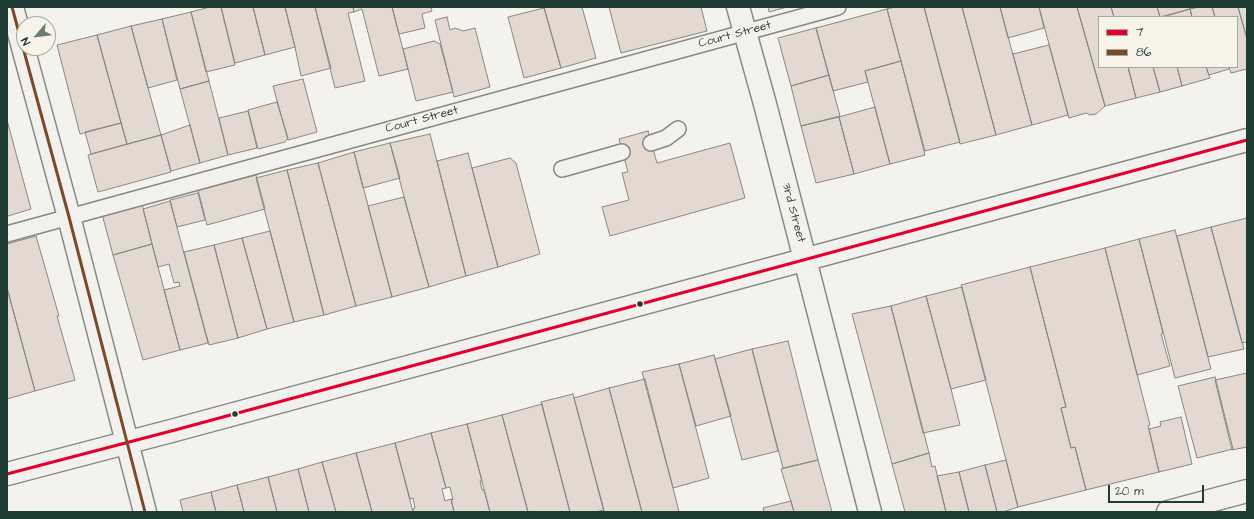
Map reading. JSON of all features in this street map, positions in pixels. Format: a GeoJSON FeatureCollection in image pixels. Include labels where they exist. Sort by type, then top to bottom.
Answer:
{"type":"FeatureCollection","features":[{"type":"Feature","properties":{"kind":"main road"},"geometry":{"type":"LineString","coordinates":[[12,7],[69,217],[146,512]]}},
{"type":"Feature","properties":{"kind":"main road","name":"3rd Street"},"geometry":{"type":"LineString","coordinates":[[738,7],[870,512]]}},
{"type":"Feature","properties":{"kind":"main road"},"geometry":{"type":"LineString","coordinates":[[7,474],[1247,140]]}},
{"type":"Feature","properties":{"kind":"main road"},"geometry":{"type":"LineString","coordinates":[[1168,512],[1247,491]]}},
{"type":"Feature","properties":{"kind":"lane","name":"Court Street"},"geometry":{"type":"LineString","coordinates":[[7,234],[838,7]]}},
{"type":"Feature","properties":{"kind":"lane"},"geometry":{"type":"LineString","coordinates":[[651,143],[666,138],[678,129]]}},
{"type":"Feature","properties":{"kind":"lane"},"geometry":{"type":"LineString","coordinates":[[562,169],[622,152]]}},
{"type":"Feature","properties":{"kind":"building"},"geometry":{"type":"Polygon","coordinates":[[[210,7],[221,7],[235,65],[206,72],[191,12],[210,7]]]}},
{"type":"Feature","properties":{"kind":"building"},"geometry":{"type":"Polygon","coordinates":[[[221,7],[253,7],[265,55],[235,63],[221,7]]]}},
{"type":"Feature","properties":{"kind":"building"},"geometry":{"type":"Polygon","coordinates":[[[253,7],[285,7],[295,47],[265,55],[253,7]]]}},
{"type":"Feature","properties":{"kind":"building"},"geometry":{"type":"Polygon","coordinates":[[[285,7],[315,7],[331,68],[301,76],[285,7]]]}},
{"type":"Feature","properties":{"kind":"building"},"geometry":{"type":"Polygon","coordinates":[[[315,7],[353,7],[354,12],[348,13],[365,81],[335,88],[315,7]]]}},
{"type":"Feature","properties":{"kind":"building"},"geometry":{"type":"Polygon","coordinates":[[[353,7],[392,7],[408,69],[379,76],[362,9],[354,12],[353,7]]]}},
{"type":"Feature","properties":{"kind":"building"},"geometry":{"type":"Polygon","coordinates":[[[392,7],[431,7],[432,11],[422,14],[425,28],[399,34],[392,7]]]}},
{"type":"Feature","properties":{"kind":"building"},"geometry":{"type":"Polygon","coordinates":[[[544,7],[582,7],[596,58],[561,68],[544,7]]]}},
{"type":"Feature","properties":{"kind":"building"},"geometry":{"type":"Polygon","coordinates":[[[609,7],[701,7],[707,31],[621,53],[609,7]]]}},
{"type":"Feature","properties":{"kind":"building"},"geometry":{"type":"Polygon","coordinates":[[[768,7],[787,7],[769,12],[768,7]]]}},
{"type":"Feature","properties":{"kind":"building"},"geometry":{"type":"Polygon","coordinates":[[[895,7],[924,7],[960,142],[925,151],[887,9],[895,7]]]}},
{"type":"Feature","properties":{"kind":"building"},"geometry":{"type":"Polygon","coordinates":[[[924,7],[962,7],[996,135],[960,144],[924,7]]]}},
{"type":"Feature","properties":{"kind":"building"},"geometry":{"type":"Polygon","coordinates":[[[962,7],[1000,7],[1032,125],[996,135],[962,7]]]}},
{"type":"Feature","properties":{"kind":"building"},"geometry":{"type":"Polygon","coordinates":[[[1000,7],[1039,7],[1044,28],[1008,38],[1000,7]]]}},
{"type":"Feature","properties":{"kind":"building"},"geometry":{"type":"Polygon","coordinates":[[[1039,7],[1077,7],[1105,106],[1096,114],[1090,115],[1086,113],[1069,118],[1039,7]]]}},
{"type":"Feature","properties":{"kind":"building"},"geometry":{"type":"Polygon","coordinates":[[[1077,7],[1111,7],[1114,16],[1098,16],[1098,68],[1128,68],[1136,98],[1105,106],[1077,7]]]}},
{"type":"Feature","properties":{"kind":"building"},"geometry":{"type":"Polygon","coordinates":[[[1111,7],[1157,7],[1160,16],[1114,16],[1111,7]]]}},
{"type":"Feature","properties":{"kind":"building"},"geometry":{"type":"Polygon","coordinates":[[[1157,7],[1190,7],[1190,9],[1160,16],[1157,7]]]}},
{"type":"Feature","properties":{"kind":"building"},"geometry":{"type":"Polygon","coordinates":[[[1212,7],[1215,16],[1192,16],[1190,9],[1212,7]]]}},
{"type":"Feature","properties":{"kind":"building"},"geometry":{"type":"Polygon","coordinates":[[[1212,7],[1238,7],[1247,39],[1247,69],[1231,73],[1229,68],[1238,68],[1238,16],[1215,16],[1212,7]]]}},
{"type":"Feature","properties":{"kind":"building"},"geometry":{"type":"Polygon","coordinates":[[[1238,7],[1247,7],[1247,39],[1238,7]]]}},
{"type":"Feature","properties":{"kind":"building"},"geometry":{"type":"Polygon","coordinates":[[[544,8],[561,68],[524,78],[508,17],[544,8]]]}},
{"type":"Feature","properties":{"kind":"building"},"geometry":{"type":"Polygon","coordinates":[[[887,9],[901,61],[865,71],[868,82],[833,91],[816,28],[887,9]]]}},
{"type":"Feature","properties":{"kind":"building"},"geometry":{"type":"Polygon","coordinates":[[[1190,9],[1192,16],[1166,16],[1190,9]]]}},
{"type":"Feature","properties":{"kind":"building"},"geometry":{"type":"Polygon","coordinates":[[[191,12],[209,81],[180,89],[162,19],[191,12]]]}},
{"type":"Feature","properties":{"kind":"building"},"geometry":{"type":"Polygon","coordinates":[[[447,17],[450,30],[455,28],[463,31],[475,28],[490,87],[454,97],[435,20],[447,17]]]}},
{"type":"Feature","properties":{"kind":"building"},"geometry":{"type":"Polygon","coordinates":[[[162,19],[177,80],[148,88],[131,26],[162,19]]]}},
{"type":"Feature","properties":{"kind":"building"},"geometry":{"type":"Polygon","coordinates":[[[131,26],[161,135],[127,144],[97,35],[131,26]]]}},
{"type":"Feature","properties":{"kind":"building"},"geometry":{"type":"Polygon","coordinates":[[[816,28],[829,75],[791,86],[778,38],[816,28]]]}},
{"type":"Feature","properties":{"kind":"building"},"geometry":{"type":"Polygon","coordinates":[[[97,35],[121,123],[80,134],[57,45],[97,35]]]}},
{"type":"Feature","properties":{"kind":"building"},"geometry":{"type":"Polygon","coordinates":[[[434,41],[440,44],[453,92],[416,101],[403,49],[434,41]]]}},
{"type":"Feature","properties":{"kind":"building"},"geometry":{"type":"Polygon","coordinates":[[[1049,45],[1068,115],[1032,125],[1013,54],[1049,45]]]}},
{"type":"Feature","properties":{"kind":"building"},"geometry":{"type":"Polygon","coordinates":[[[901,61],[925,155],[890,164],[865,71],[901,61]]]}},
{"type":"Feature","properties":{"kind":"building"},"geometry":{"type":"Polygon","coordinates":[[[1128,68],[1153,68],[1160,92],[1136,98],[1128,68]]]}},
{"type":"Feature","properties":{"kind":"building"},"geometry":{"type":"Polygon","coordinates":[[[1153,68],[1177,68],[1182,86],[1160,92],[1153,68]]]}},
{"type":"Feature","properties":{"kind":"building"},"geometry":{"type":"Polygon","coordinates":[[[1177,68],[1206,68],[1210,78],[1182,86],[1177,68]]]}},
{"type":"Feature","properties":{"kind":"building"},"geometry":{"type":"Polygon","coordinates":[[[1206,68],[1229,68],[1229,69],[1209,75],[1206,68]]]}},
{"type":"Feature","properties":{"kind":"building"},"geometry":{"type":"Polygon","coordinates":[[[829,75],[840,116],[801,126],[791,86],[829,75]]]}},
{"type":"Feature","properties":{"kind":"building"},"geometry":{"type":"Polygon","coordinates":[[[303,79],[317,132],[288,140],[273,86],[303,79]]]}},
{"type":"Feature","properties":{"kind":"building"},"geometry":{"type":"Polygon","coordinates":[[[209,81],[228,155],[200,163],[180,89],[209,81]]]}},
{"type":"Feature","properties":{"kind":"building"},"geometry":{"type":"Polygon","coordinates":[[[277,102],[288,138],[285,142],[258,149],[248,110],[277,102]]]}},
{"type":"Feature","properties":{"kind":"building"},"geometry":{"type":"Polygon","coordinates":[[[875,107],[890,164],[854,174],[839,117],[875,107]]]}},
{"type":"Feature","properties":{"kind":"building"},"geometry":{"type":"Polygon","coordinates":[[[248,111],[257,148],[228,155],[219,118],[248,111]]]}},
{"type":"Feature","properties":{"kind":"building"},"geometry":{"type":"Polygon","coordinates":[[[839,117],[854,174],[816,183],[801,126],[839,117]]]}},
{"type":"Feature","properties":{"kind":"building"},"geometry":{"type":"Polygon","coordinates":[[[7,120],[31,209],[8,216],[7,213],[7,120]]]}},
{"type":"Feature","properties":{"kind":"building"},"geometry":{"type":"Polygon","coordinates":[[[121,123],[127,144],[91,154],[85,132],[121,123]]]}},
{"type":"Feature","properties":{"kind":"building"},"geometry":{"type":"Polygon","coordinates":[[[190,125],[200,163],[171,171],[161,135],[190,125]]]}},
{"type":"Feature","properties":{"kind":"building"},"geometry":{"type":"Polygon","coordinates":[[[648,131],[657,163],[730,143],[745,198],[610,236],[602,207],[629,200],[622,173],[628,172],[619,139],[648,131]]]}},
{"type":"Feature","properties":{"kind":"building"},"geometry":{"type":"Polygon","coordinates":[[[430,134],[466,276],[429,287],[390,143],[430,134]]]}},
{"type":"Feature","properties":{"kind":"building"},"geometry":{"type":"Polygon","coordinates":[[[161,135],[171,172],[98,192],[88,155],[161,135]]]}},
{"type":"Feature","properties":{"kind":"building"},"geometry":{"type":"Polygon","coordinates":[[[390,143],[400,178],[363,188],[354,152],[390,143]]]}},
{"type":"Feature","properties":{"kind":"building"},"geometry":{"type":"Polygon","coordinates":[[[354,152],[392,297],[356,306],[318,163],[354,152]]]}},
{"type":"Feature","properties":{"kind":"building"},"geometry":{"type":"Polygon","coordinates":[[[468,153],[498,267],[466,276],[437,161],[468,153]]]}},
{"type":"Feature","properties":{"kind":"building"},"geometry":{"type":"Polygon","coordinates":[[[510,158],[516,163],[540,254],[498,267],[472,168],[510,158]]]}},
{"type":"Feature","properties":{"kind":"building"},"geometry":{"type":"Polygon","coordinates":[[[318,163],[356,306],[324,315],[287,170],[318,163]]]}},
{"type":"Feature","properties":{"kind":"building"},"geometry":{"type":"Polygon","coordinates":[[[287,170],[324,315],[294,322],[256,178],[287,170]]]}},
{"type":"Feature","properties":{"kind":"building"},"geometry":{"type":"Polygon","coordinates":[[[256,175],[265,209],[207,225],[198,190],[256,175]]]}},
{"type":"Feature","properties":{"kind":"building"},"geometry":{"type":"Polygon","coordinates":[[[198,193],[205,220],[177,227],[170,200],[198,193]]]}},
{"type":"Feature","properties":{"kind":"building"},"geometry":{"type":"Polygon","coordinates":[[[404,197],[429,287],[392,297],[368,206],[404,197]]]}},
{"type":"Feature","properties":{"kind":"building"},"geometry":{"type":"Polygon","coordinates":[[[170,201],[208,343],[180,350],[164,290],[180,286],[179,282],[174,283],[169,264],[158,267],[143,209],[170,201]]]}},
{"type":"Feature","properties":{"kind":"building"},"geometry":{"type":"Polygon","coordinates":[[[142,204],[152,244],[113,255],[102,214],[142,204]]]}},
{"type":"Feature","properties":{"kind":"building"},"geometry":{"type":"Polygon","coordinates":[[[1247,218],[1247,342],[1242,343],[1211,227],[1247,218]]]}},
{"type":"Feature","properties":{"kind":"building"},"geometry":{"type":"Polygon","coordinates":[[[1211,227],[1244,349],[1208,357],[1177,236],[1211,227]]]}},
{"type":"Feature","properties":{"kind":"building"},"geometry":{"type":"Polygon","coordinates":[[[1175,230],[1211,369],[1175,378],[1139,239],[1175,230]]]}},
{"type":"Feature","properties":{"kind":"building"},"geometry":{"type":"Polygon","coordinates":[[[270,231],[294,322],[267,329],[242,238],[270,231]]]}},
{"type":"Feature","properties":{"kind":"building"},"geometry":{"type":"Polygon","coordinates":[[[36,236],[59,316],[57,316],[75,380],[35,391],[7,288],[7,244],[36,236]]]}},
{"type":"Feature","properties":{"kind":"building"},"geometry":{"type":"Polygon","coordinates":[[[242,238],[267,329],[238,338],[214,245],[242,238]]]}},
{"type":"Feature","properties":{"kind":"building"},"geometry":{"type":"Polygon","coordinates":[[[1139,239],[1170,366],[1137,375],[1105,248],[1139,239]]]}},
{"type":"Feature","properties":{"kind":"building"},"geometry":{"type":"Polygon","coordinates":[[[152,244],[180,350],[143,360],[113,255],[152,244]]]}},
{"type":"Feature","properties":{"kind":"building"},"geometry":{"type":"Polygon","coordinates":[[[214,245],[238,338],[209,345],[184,252],[214,245]]]}},
{"type":"Feature","properties":{"kind":"building"},"geometry":{"type":"Polygon","coordinates":[[[1105,248],[1150,425],[1148,426],[1159,472],[1086,490],[1075,447],[1071,448],[1061,408],[1066,407],[1030,267],[1105,248]]]}},
{"type":"Feature","properties":{"kind":"building"},"geometry":{"type":"Polygon","coordinates":[[[1030,267],[1066,407],[1061,408],[1071,448],[1075,447],[1086,490],[1018,507],[961,285],[1030,267]]]}},
{"type":"Feature","properties":{"kind":"building"},"geometry":{"type":"Polygon","coordinates":[[[962,287],[986,380],[951,389],[926,296],[962,287]]]}},
{"type":"Feature","properties":{"kind":"building"},"geometry":{"type":"Polygon","coordinates":[[[7,288],[35,391],[7,399],[7,288]]]}},
{"type":"Feature","properties":{"kind":"building"},"geometry":{"type":"Polygon","coordinates":[[[926,296],[960,425],[923,433],[891,306],[926,296]]]}},
{"type":"Feature","properties":{"kind":"building"},"geometry":{"type":"Polygon","coordinates":[[[891,306],[929,453],[892,464],[852,314],[891,306]]]}},
{"type":"Feature","properties":{"kind":"building"},"geometry":{"type":"Polygon","coordinates":[[[788,341],[818,460],[783,468],[752,349],[788,341]]]}},
{"type":"Feature","properties":{"kind":"building"},"geometry":{"type":"Polygon","coordinates":[[[752,349],[778,451],[742,460],[715,359],[752,349]]]}},
{"type":"Feature","properties":{"kind":"building"},"geometry":{"type":"Polygon","coordinates":[[[714,355],[731,416],[696,426],[679,364],[714,355]]]}},
{"type":"Feature","properties":{"kind":"building"},"geometry":{"type":"Polygon","coordinates":[[[679,364],[709,478],[673,488],[642,372],[679,364]]]}},
{"type":"Feature","properties":{"kind":"building"},"geometry":{"type":"Polygon","coordinates":[[[1247,373],[1247,447],[1232,450],[1215,380],[1247,373]]]}},
{"type":"Feature","properties":{"kind":"building"},"geometry":{"type":"Polygon","coordinates":[[[1215,377],[1233,449],[1197,458],[1178,386],[1215,377]]]}},
{"type":"Feature","properties":{"kind":"building"},"geometry":{"type":"Polygon","coordinates":[[[645,379],[679,512],[642,512],[609,388],[645,379]]]}},
{"type":"Feature","properties":{"kind":"building"},"geometry":{"type":"Polygon","coordinates":[[[609,388],[642,512],[604,512],[574,398],[609,388]]]}},
{"type":"Feature","properties":{"kind":"building"},"geometry":{"type":"Polygon","coordinates":[[[573,394],[604,510],[595,512],[570,512],[541,402],[573,394]]]}},
{"type":"Feature","properties":{"kind":"building"},"geometry":{"type":"Polygon","coordinates":[[[542,404],[570,512],[528,512],[502,415],[542,404]]]}},
{"type":"Feature","properties":{"kind":"building"},"geometry":{"type":"Polygon","coordinates":[[[502,415],[528,512],[490,512],[467,424],[502,415]]]}},
{"type":"Feature","properties":{"kind":"building"},"geometry":{"type":"Polygon","coordinates":[[[1181,417],[1192,464],[1159,472],[1149,429],[1161,426],[1160,422],[1181,417]]]}},
{"type":"Feature","properties":{"kind":"building"},"geometry":{"type":"Polygon","coordinates":[[[467,424],[482,481],[480,481],[482,490],[484,490],[490,512],[454,512],[450,487],[446,488],[431,433],[467,424]]]}},
{"type":"Feature","properties":{"kind":"building"},"geometry":{"type":"Polygon","coordinates":[[[431,433],[446,488],[442,489],[445,501],[451,499],[454,512],[413,512],[413,509],[415,508],[413,498],[410,499],[395,443],[431,433]]]}},
{"type":"Feature","properties":{"kind":"building"},"geometry":{"type":"Polygon","coordinates":[[[395,443],[413,512],[372,512],[356,453],[395,443]]]}},
{"type":"Feature","properties":{"kind":"building"},"geometry":{"type":"Polygon","coordinates":[[[356,453],[372,512],[336,512],[322,462],[356,453]]]}},
{"type":"Feature","properties":{"kind":"building"},"geometry":{"type":"Polygon","coordinates":[[[929,453],[932,467],[935,466],[946,512],[905,512],[892,464],[929,453]]]}},
{"type":"Feature","properties":{"kind":"building"},"geometry":{"type":"Polygon","coordinates":[[[818,460],[832,512],[794,512],[781,469],[818,460]]]}},
{"type":"Feature","properties":{"kind":"building"},"geometry":{"type":"Polygon","coordinates":[[[1006,460],[1018,507],[1003,512],[997,512],[985,465],[1006,460]]]}},
{"type":"Feature","properties":{"kind":"building"},"geometry":{"type":"Polygon","coordinates":[[[322,462],[336,512],[309,512],[298,469],[322,462]]]}},
{"type":"Feature","properties":{"kind":"building"},"geometry":{"type":"Polygon","coordinates":[[[985,465],[997,512],[969,512],[959,472],[985,465]]]}},
{"type":"Feature","properties":{"kind":"building"},"geometry":{"type":"Polygon","coordinates":[[[298,469],[309,512],[277,512],[268,477],[298,469]]]}},
{"type":"Feature","properties":{"kind":"building"},"geometry":{"type":"Polygon","coordinates":[[[959,472],[969,512],[946,512],[937,476],[959,472]]]}},
{"type":"Feature","properties":{"kind":"building"},"geometry":{"type":"Polygon","coordinates":[[[268,477],[277,512],[244,512],[237,485],[268,477]]]}},
{"type":"Feature","properties":{"kind":"building"},"geometry":{"type":"Polygon","coordinates":[[[237,485],[244,512],[216,512],[211,492],[237,485]]]}},
{"type":"Feature","properties":{"kind":"building"},"geometry":{"type":"Polygon","coordinates":[[[211,492],[216,512],[183,512],[180,500],[211,492]]]}},
{"type":"Feature","properties":{"kind":"building"},"geometry":{"type":"Polygon","coordinates":[[[791,501],[794,512],[764,512],[763,508],[791,501]]]}},
{"type":"Feature","properties":{"kind":"transit line","name":"86"},"geometry":{"type":"LineString","coordinates":[[12,7],[69,217],[145,512]]}},
{"type":"Feature","properties":{"kind":"transit line","name":"7"},"geometry":{"type":"LineString","coordinates":[[7,474],[175,430],[1247,140]]}}]}
